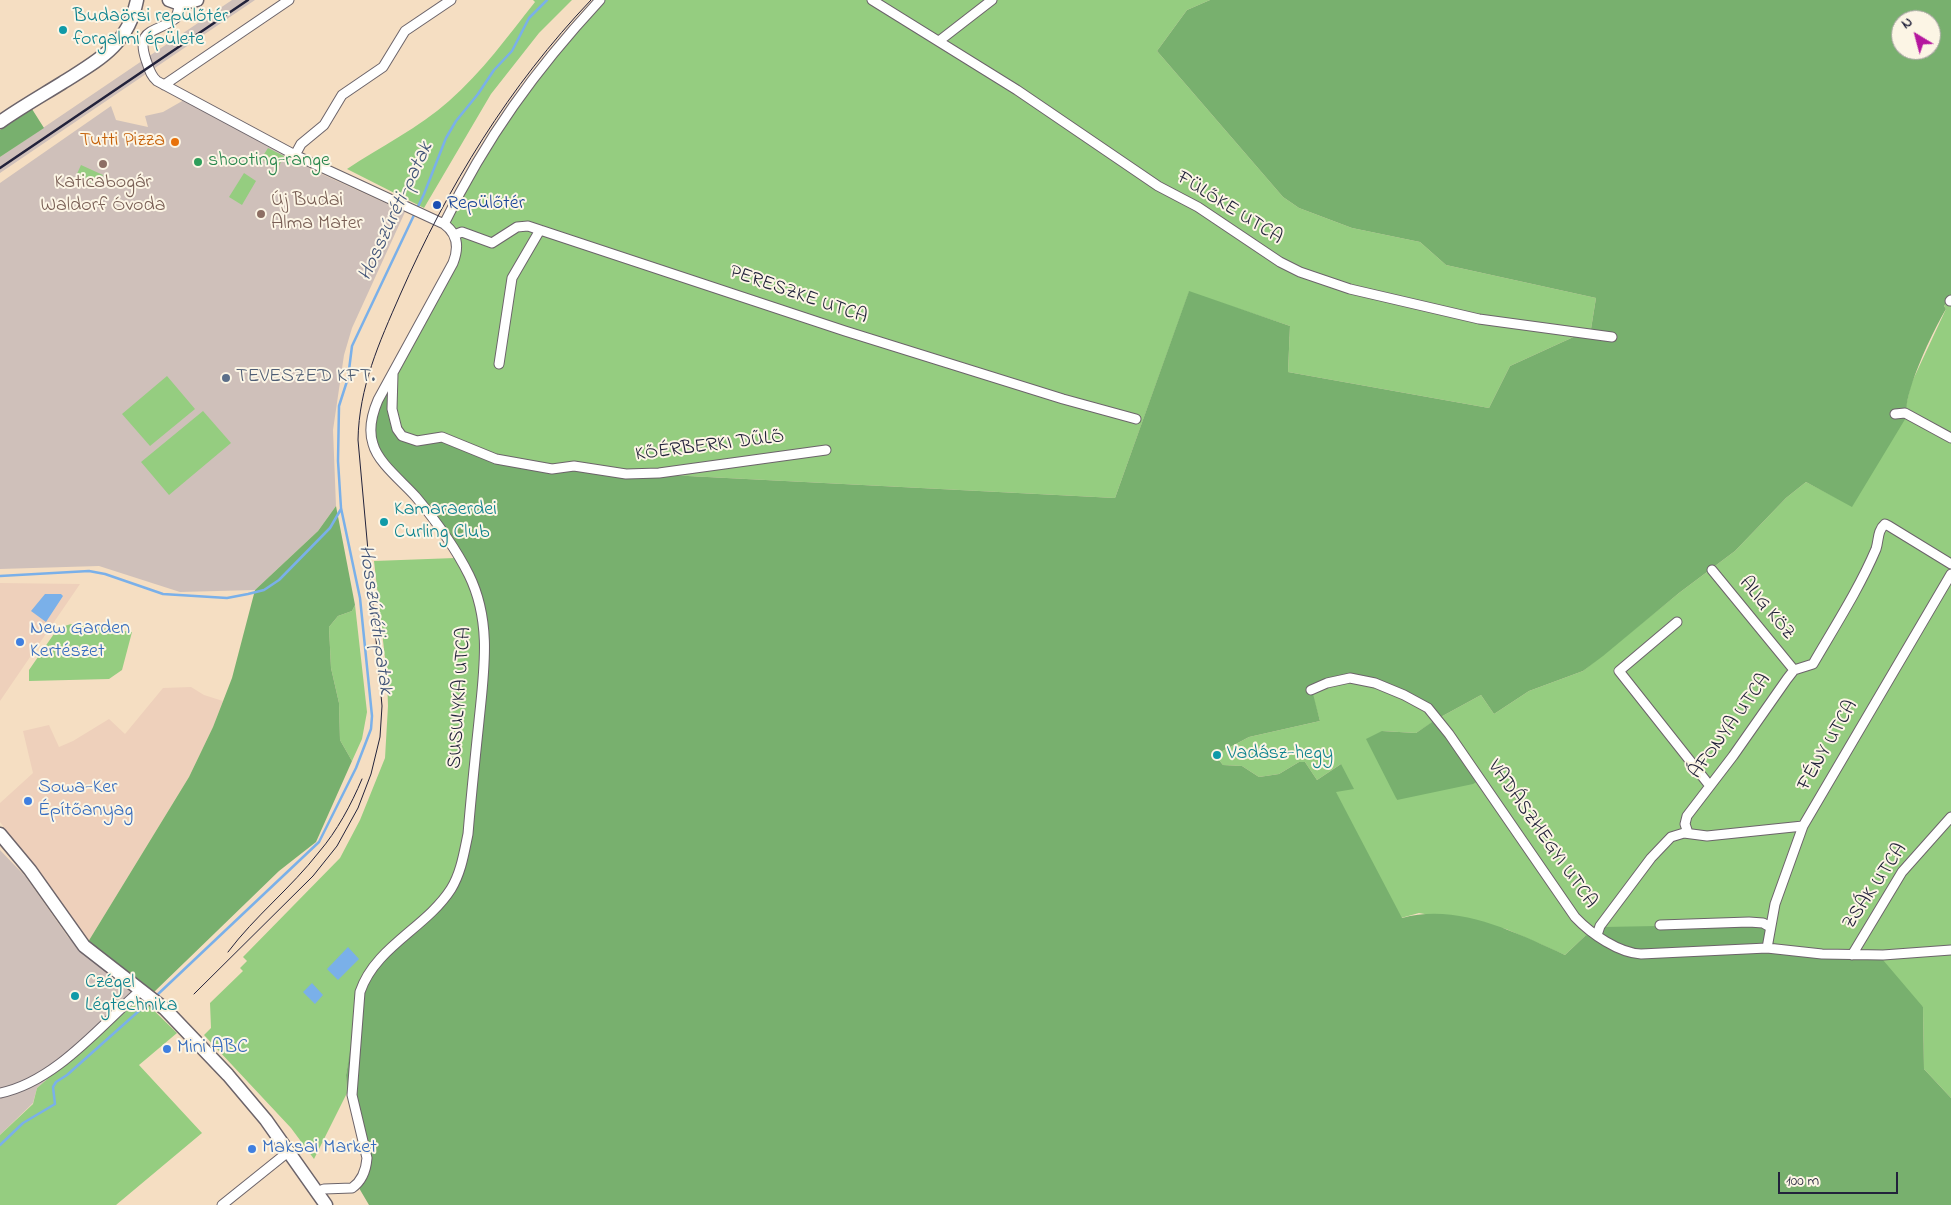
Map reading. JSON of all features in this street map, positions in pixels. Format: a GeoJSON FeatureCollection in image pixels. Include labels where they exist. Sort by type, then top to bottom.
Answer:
{"type":"FeatureCollection","features":[{"type":"Feature","properties":{"kind":"street"},"geometry":{"type":"LineString","coordinates":[[0,122],[93,64],[113,48],[130,23],[136,0]]}},
{"type":"Feature","properties":{"kind":"street"},"geometry":{"type":"LineString","coordinates":[[197,0],[174,2],[176,18],[148,33],[143,38],[142,49],[150,74],[164,85],[295,155],[444,224],[454,235]]}},
{"type":"Feature","properties":{"kind":"street"},"geometry":{"type":"LineString","coordinates":[[164,85],[289,0]]}},
{"type":"Feature","properties":{"kind":"street"},"geometry":{"type":"LineString","coordinates":[[295,155],[301,144],[324,125],[342,95],[384,67],[405,32],[451,0]]}},
{"type":"Feature","properties":{"kind":"street"},"geometry":{"type":"LineString","coordinates":[[444,224],[479,159],[513,104],[563,40],[600,0]]}},
{"type":"Feature","properties":{"kind":"street","name":"FÜLŐKE UTCA"},"geometry":{"type":"LineString","coordinates":[[872,0],[1017,90],[1122,163],[1300,272],[1358,292],[1479,319],[1612,337]]}},
{"type":"Feature","properties":{"kind":"street"},"geometry":{"type":"LineString","coordinates":[[939,41],[992,0]]}},
{"type":"Feature","properties":{"kind":"street","name":"PERESZKE UTCA"},"geometry":{"type":"LineString","coordinates":[[454,235],[462,232],[492,244],[517,226],[528,226],[844,330],[1062,399],[1136,419]]}},
{"type":"Feature","properties":{"kind":"street"},"geometry":{"type":"LineString","coordinates":[[498,364],[512,278],[540,230]]}},
{"type":"Feature","properties":{"kind":"street","name":"SUSULYKA UTCA"},"geometry":{"type":"LineString","coordinates":[[317,1192],[324,1189],[352,1188],[361,1180],[366,1166],[366,1158],[352,1095],[359,1004],[363,983],[376,963],[443,900],[452,888],[463,861],[468,834],[484,665],[485,631],[482,612],[469,576],[446,535],[399,477],[380,459],[372,444],[370,433],[373,412],[393,371],[453,262],[457,248],[454,235]]}},
{"type":"Feature","properties":{"kind":"street","name":"KŐÉRBERKI DŰLŐ"},"geometry":{"type":"LineString","coordinates":[[393,371],[392,410],[397,429],[402,436],[417,441],[442,437],[496,459],[552,469],[574,466],[626,474],[659,473],[826,450]]}},
{"type":"Feature","properties":{"kind":"street"},"geometry":{"type":"LineString","coordinates":[[1895,414],[1905,413],[1951,438]]}},
{"type":"Feature","properties":{"kind":"street","name":"ÁFONYA UTCA"},"geometry":{"type":"LineString","coordinates":[[1688,833],[1685,824],[1687,816],[1794,670],[1813,664],[1856,588],[1876,547],[1881,527],[1885,524],[1889,526],[1951,564]]}},
{"type":"Feature","properties":{"kind":"street","name":"ALIG KÖZ"},"geometry":{"type":"LineString","coordinates":[[1712,570],[1794,670]]}},
{"type":"Feature","properties":{"kind":"street","name":"FÉNY UTCA"},"geometry":{"type":"LineString","coordinates":[[1767,948],[1775,904],[1803,826],[1951,574]]}},
{"type":"Feature","properties":{"kind":"street"},"geometry":{"type":"LineString","coordinates":[[1677,622],[1619,671],[1710,786]]}},
{"type":"Feature","properties":{"kind":"street","name":"VADÁSZHEGYI UTCA"},"geometry":{"type":"LineString","coordinates":[[1312,690],[1339,679],[1361,679],[1404,695],[1428,708],[1581,924],[1597,935],[1633,954],[1767,948],[1852,956],[1951,950]]}},
{"type":"Feature","properties":{"kind":"street","name":"ZSÁK UTCA"},"geometry":{"type":"LineString","coordinates":[[1852,956],[1906,867],[1951,817]]}},
{"type":"Feature","properties":{"kind":"street"},"geometry":{"type":"LineString","coordinates":[[1597,935],[1600,926],[1665,841],[1677,834],[1688,833],[1706,836],[1803,826]]}},
{"type":"Feature","properties":{"kind":"street"},"geometry":{"type":"LineString","coordinates":[[0,834],[30,870],[84,946],[149,996],[187,1030],[228,1075],[266,1120],[326,1205]]}},
{"type":"Feature","properties":{"kind":"street"},"geometry":{"type":"LineString","coordinates":[[1660,925],[1749,922],[1763,923],[1770,926]]}},
{"type":"Feature","properties":{"kind":"street"},"geometry":{"type":"LineString","coordinates":[[0,1093],[32,1083],[149,996]]}},
{"type":"Feature","properties":{"kind":"street"},"geometry":{"type":"LineString","coordinates":[[222,1205],[288,1152]]}},
{"type":"Feature","properties":{"kind":"shaded area"},"geometry":{"type":"Polygon","coordinates":[[[232,0],[255,0],[0,173],[0,157],[232,0]]]}},
{"type":"Feature","properties":{"kind":"shaded area"},"geometry":{"type":"Polygon","coordinates":[[[184,100],[315,171],[405,212],[352,328],[344,355],[333,430],[336,506],[318,531],[255,590],[180,592],[99,566],[0,569],[0,183],[111,106],[116,120],[148,127],[145,116],[163,112],[184,100]]]}},
{"type":"Feature","properties":{"kind":"shaded area","name":"New Garden Kertészet"},"geometry":{"type":"Polygon","coordinates":[[[0,583],[80,584],[0,701],[0,583]]]}},
{"type":"Feature","properties":{"kind":"shaded area"},"geometry":{"type":"Polygon","coordinates":[[[191,687],[204,695],[223,701],[213,727],[189,777],[88,942],[0,822],[0,803],[33,773],[23,731],[49,725],[59,747],[73,741],[109,719],[125,734],[163,688],[191,687]]]}},
{"type":"Feature","properties":{"kind":"shaded area"},"geometry":{"type":"Polygon","coordinates":[[[0,850],[25,876],[68,937],[97,965],[141,998],[37,1088],[33,1103],[0,1135],[0,850]]]}},
{"type":"Feature","properties":{"kind":"green space"},"geometry":{"type":"Polygon","coordinates":[[[533,0],[572,0],[539,33],[491,94],[424,208],[347,169],[413,128],[449,101],[473,78],[494,53],[535,2],[533,0]]]}},
{"type":"Feature","properties":{"kind":"green space"},"geometry":{"type":"Polygon","coordinates":[[[600,0],[1210,0],[1187,10],[1157,51],[1283,197],[1299,208],[1352,228],[1420,242],[1446,265],[1596,298],[1591,329],[1510,366],[1489,408],[1288,372],[1290,326],[1189,292],[1115,498],[552,469],[417,441],[397,429],[394,377],[457,248],[444,224],[513,104],[600,0]]]}},
{"type":"Feature","properties":{"kind":"green space"},"geometry":{"type":"Polygon","coordinates":[[[1210,0],[1951,0],[1951,297],[1944,306],[1946,309],[1927,346],[1914,378],[1909,393],[1907,416],[1852,507],[1806,482],[1786,498],[1735,551],[1679,593],[1583,671],[1529,691],[1494,714],[1481,695],[1437,719],[1478,781],[1473,784],[1397,800],[1366,739],[1382,731],[1416,733],[1435,720],[1428,708],[1361,679],[1312,690],[1320,721],[1249,737],[1215,755],[1223,765],[1242,766],[1259,777],[1279,774],[1299,762],[1305,762],[1317,780],[1341,764],[1354,789],[1336,792],[1402,918],[1423,914],[1465,917],[1506,929],[1565,955],[1585,936],[1604,927],[1761,924],[1774,943],[1780,945],[1856,954],[1883,960],[1923,1007],[1924,1069],[1951,1098],[1951,1205],[369,1205],[359,1188],[367,1169],[347,1093],[346,1075],[362,979],[443,896],[456,874],[465,834],[483,650],[479,612],[466,577],[443,537],[396,478],[373,440],[376,408],[394,377],[397,429],[407,438],[432,437],[552,469],[1115,498],[1189,291],[1290,326],[1288,372],[1489,408],[1510,366],[1591,329],[1596,298],[1446,265],[1420,242],[1352,228],[1299,208],[1283,197],[1157,51],[1187,10],[1210,0]]]}},
{"type":"Feature","properties":{"kind":"green space"},"geometry":{"type":"Polygon","coordinates":[[[32,109],[44,128],[0,157],[0,130],[32,109]]]}},
{"type":"Feature","properties":{"kind":"green space"},"geometry":{"type":"Polygon","coordinates":[[[268,148],[284,156],[278,168],[261,159],[268,148]]]}},
{"type":"Feature","properties":{"kind":"green space"},"geometry":{"type":"Polygon","coordinates":[[[81,165],[103,175],[98,186],[76,176],[81,165]]]}},
{"type":"Feature","properties":{"kind":"green space"},"geometry":{"type":"Polygon","coordinates":[[[244,173],[256,181],[242,205],[229,197],[244,173]]]}},
{"type":"Feature","properties":{"kind":"green space"},"geometry":{"type":"Polygon","coordinates":[[[1951,297],[1951,1098],[1924,1069],[1923,1007],[1774,943],[1585,936],[1565,955],[1506,929],[1419,913],[1401,918],[1335,792],[1341,764],[1317,780],[1305,762],[1299,762],[1279,774],[1259,777],[1242,766],[1223,765],[1215,755],[1249,737],[1320,721],[1311,690],[1350,678],[1419,702],[1436,720],[1416,733],[1382,731],[1397,800],[1437,719],[1481,695],[1494,714],[1529,691],[1583,671],[1679,593],[1735,551],[1786,498],[1806,482],[1852,506],[1905,410],[1911,384],[1946,309],[1944,306],[1951,297]]]}},
{"type":"Feature","properties":{"kind":"green space"},"geometry":{"type":"Polygon","coordinates":[[[167,376],[195,409],[150,446],[122,414],[167,376]]]}},
{"type":"Feature","properties":{"kind":"green space"},"geometry":{"type":"Polygon","coordinates":[[[203,411],[231,443],[169,495],[141,462],[203,411]]]}},
{"type":"Feature","properties":{"kind":"green space"},"geometry":{"type":"Polygon","coordinates":[[[336,506],[355,605],[352,611],[338,616],[329,627],[331,668],[339,703],[340,740],[352,761],[316,842],[279,871],[154,992],[88,942],[189,777],[213,727],[232,678],[255,590],[318,531],[336,506]]]}},
{"type":"Feature","properties":{"kind":"green space"},"geometry":{"type":"Polygon","coordinates":[[[455,558],[476,598],[483,650],[465,834],[456,874],[351,1049],[346,1075],[347,1093],[314,1159],[291,1128],[204,1035],[211,1028],[210,1003],[243,971],[240,968],[247,961],[243,957],[340,858],[360,820],[385,758],[388,706],[387,676],[374,561],[455,558]]]}},
{"type":"Feature","properties":{"kind":"green space"},"geometry":{"type":"Polygon","coordinates":[[[355,605],[367,712],[362,739],[352,761],[340,740],[339,703],[331,668],[329,627],[338,616],[352,611],[355,605]]]}},
{"type":"Feature","properties":{"kind":"green space"},"geometry":{"type":"Polygon","coordinates":[[[71,624],[132,632],[122,670],[109,679],[29,681],[29,670],[58,628],[71,624]]]}},
{"type":"Feature","properties":{"kind":"green space"},"geometry":{"type":"Polygon","coordinates":[[[141,998],[177,1033],[139,1065],[202,1133],[116,1205],[0,1205],[0,1135],[33,1104],[37,1088],[141,998]]]}},
{"type":"Feature","properties":{"kind":"water"},"geometry":{"type":"Polygon","coordinates":[[[45,594],[61,594],[63,596],[46,622],[31,611],[45,594]]]}},
{"type":"Feature","properties":{"kind":"water"},"geometry":{"type":"Polygon","coordinates":[[[348,947],[359,959],[338,980],[327,969],[348,947]]]}},
{"type":"Feature","properties":{"kind":"water"},"geometry":{"type":"Polygon","coordinates":[[[312,983],[323,995],[315,1004],[303,992],[312,983]]]}},
{"type":"Feature","properties":{"kind":"waterway","name":"Hosszúréti-patak"},"geometry":{"type":"LineString","coordinates":[[156,996],[319,842],[356,768],[371,729],[372,716],[360,598],[341,508],[338,461],[339,406],[348,378],[352,346],[424,194],[446,138],[456,121],[478,94],[494,70],[512,51],[529,18],[547,0]]}},
{"type":"Feature","properties":{"kind":"waterway"},"geometry":{"type":"LineString","coordinates":[[0,576],[89,571],[105,574],[163,594],[227,598],[248,594],[264,590],[279,580],[330,528],[341,509]]}},
{"type":"Feature","properties":{"kind":"waterway","name":"Hosszúréti-patak"},"geometry":{"type":"LineString","coordinates":[[0,1145],[23,1123],[55,1104],[53,1087],[56,1082],[67,1075],[150,1001]]}},
{"type":"Feature","properties":{"kind":"tram line"},"geometry":{"type":"LineString","coordinates":[[194,994],[313,876],[337,846],[358,808],[371,774],[380,737],[382,706],[358,440],[359,421],[366,383],[400,295],[460,176],[507,102],[533,67],[591,0]]}},
{"type":"Feature","properties":{"kind":"tram line"},"geometry":{"type":"LineString","coordinates":[[228,952],[326,844],[343,817],[362,779]]}},
{"type":"Feature","properties":{"kind":"railway"},"geometry":{"type":"LineString","coordinates":[[0,168],[248,0]]}},
{"type":"Feature","properties":{"kind":"place","name":"Budaörsi repülőtér forgalmi épülete"},"geometry":{"type":"Point","coordinates":[63,30]}},
{"type":"Feature","properties":{"kind":"place","name":"Tutti Pizza"},"geometry":{"type":"Point","coordinates":[175,142]}},
{"type":"Feature","properties":{"kind":"place","name":"shooting-range"},"geometry":{"type":"Point","coordinates":[198,162]}},
{"type":"Feature","properties":{"kind":"place","name":"Katicabogár Waldorf Óvoda"},"geometry":{"type":"Point","coordinates":[103,164]}},
{"type":"Feature","properties":{"kind":"place","name":"Repülőtér"},"geometry":{"type":"Point","coordinates":[437,205]}},
{"type":"Feature","properties":{"kind":"place","name":"Új Budai Alma Mater"},"geometry":{"type":"Point","coordinates":[261,214]}},
{"type":"Feature","properties":{"kind":"place","name":"TEVESZED KFT."},"geometry":{"type":"Point","coordinates":[226,378]}},
{"type":"Feature","properties":{"kind":"place","name":"Kamaraerdei Curling Club"},"geometry":{"type":"Point","coordinates":[384,522]}},
{"type":"Feature","properties":{"kind":"place","name":"New Garden Kertészet"},"geometry":{"type":"Point","coordinates":[20,642]}},
{"type":"Feature","properties":{"kind":"place","name":"Vadász-hegy"},"geometry":{"type":"Point","coordinates":[1217,755]}},
{"type":"Feature","properties":{"kind":"place","name":"Sowa-Ker Építőanyag"},"geometry":{"type":"Point","coordinates":[28,801]}},
{"type":"Feature","properties":{"kind":"place","name":"Czégel Légtechnika"},"geometry":{"type":"Point","coordinates":[75,996]}},
{"type":"Feature","properties":{"kind":"place","name":"Mini ABC"},"geometry":{"type":"Point","coordinates":[167,1049]}},
{"type":"Feature","properties":{"kind":"place","name":"Maksai Market"},"geometry":{"type":"Point","coordinates":[252,1149]}}]}
